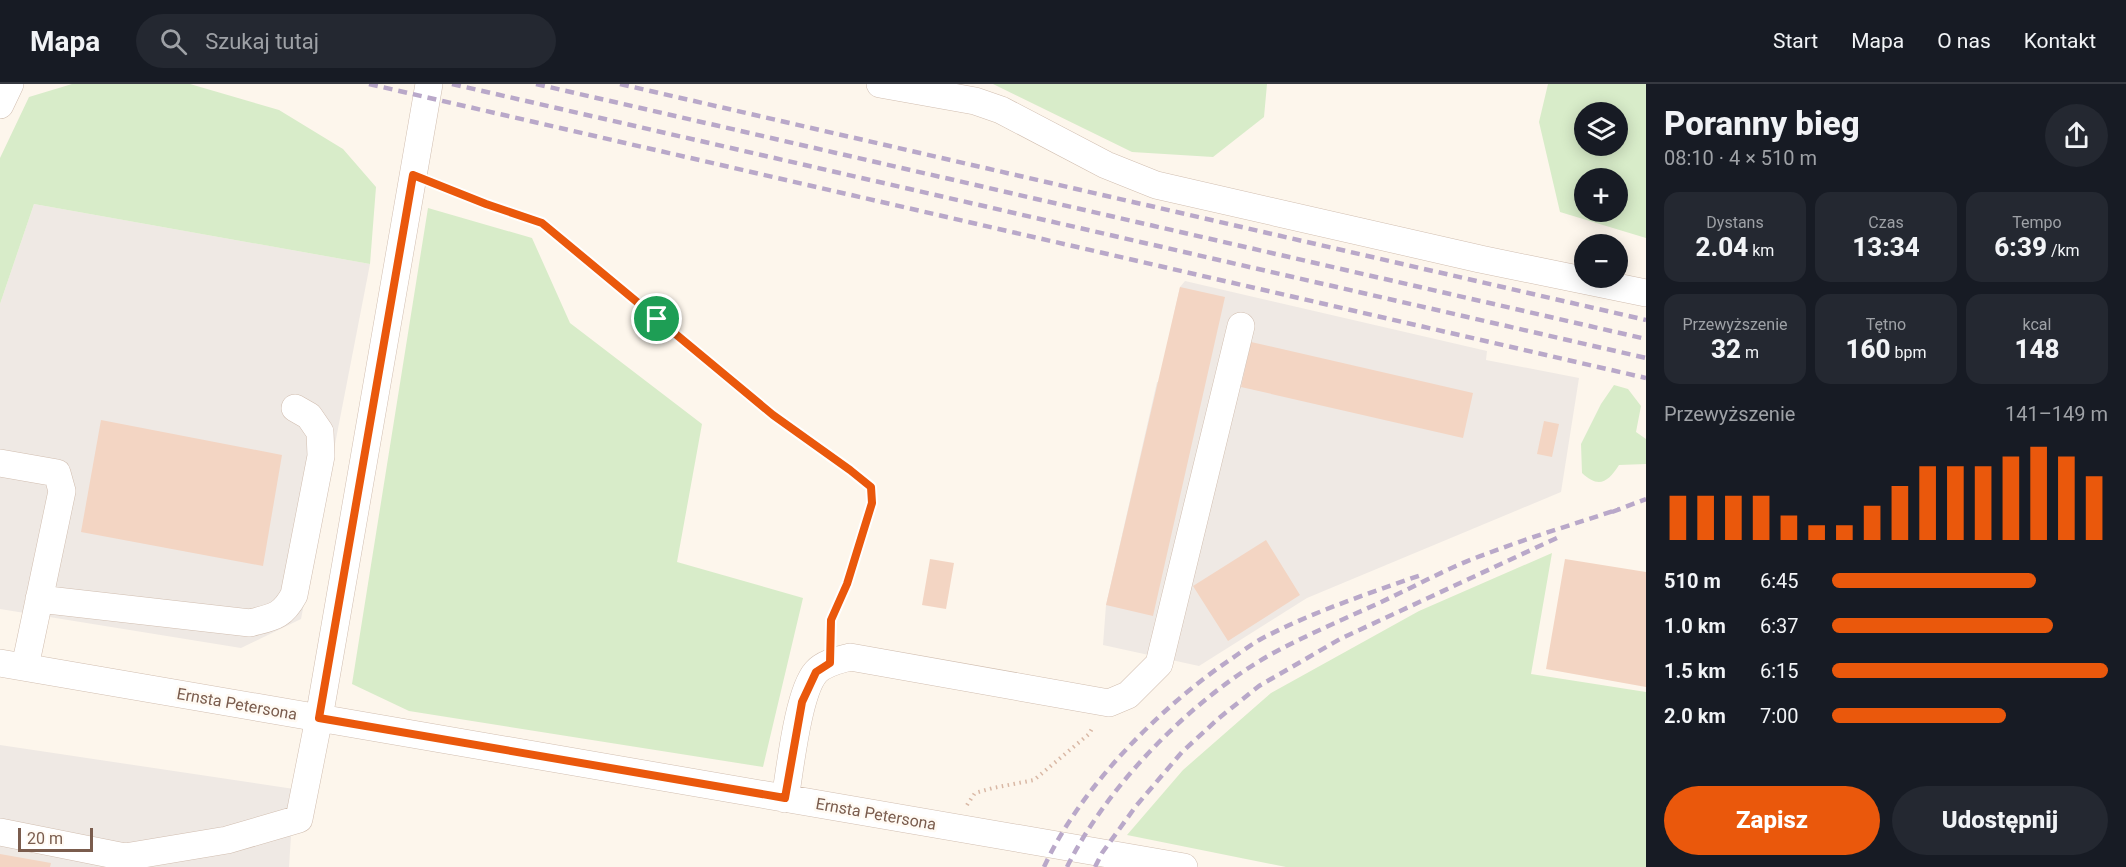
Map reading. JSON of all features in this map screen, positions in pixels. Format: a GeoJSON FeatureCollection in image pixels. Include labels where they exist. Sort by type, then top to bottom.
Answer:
{"type":"FeatureCollection","features":[{"type":"Feature","properties":{"kind":"street"},"geometry":{"type":"LineString","coordinates":[[0,105],[10,84]]}},
{"type":"Feature","properties":{"kind":"street"},"geometry":{"type":"LineString","coordinates":[[0,832],[124,862],[227,840],[299,819],[319,718],[429,84]]}},
{"type":"Feature","properties":{"kind":"street"},"geometry":{"type":"LineString","coordinates":[[880,84],[975,102],[1001,110],[1106,165],[1156,185],[1480,259],[1646,293]]}},
{"type":"Feature","properties":{"kind":"street"},"geometry":{"type":"LineString","coordinates":[[785,798],[802,702],[816,672],[830,663],[850,657],[1109,703],[1128,695],[1159,664],[1241,326]]}},
{"type":"Feature","properties":{"kind":"street"},"geometry":{"type":"LineString","coordinates":[[39,599],[250,623],[274,617],[287,608],[294,595],[321,456],[320,432],[309,416],[295,408]]}},
{"type":"Feature","properties":{"kind":"street"},"geometry":{"type":"LineString","coordinates":[[0,463],[57,473],[62,491],[39,599],[12,665]]}},
{"type":"Feature","properties":{"kind":"street","name":"Ernsta Petersona"},"geometry":{"type":"LineString","coordinates":[[12,665],[1184,867]]}},
{"type":"Feature","properties":{"kind":"path"},"geometry":{"type":"LineString","coordinates":[[413,175],[542,223],[773,415],[871,487],[872,503],[847,584],[831,620],[830,663]]}},
{"type":"Feature","properties":{"kind":"path"},"geometry":{"type":"LineString","coordinates":[[961,829],[966,806],[975,793],[1034,780],[1089,734],[1109,703]]}},
{"type":"Feature","properties":{"kind":"shaded area"},"geometry":{"type":"Polygon","coordinates":[[[34,204],[370,264],[301,619],[241,648],[0,609],[0,304],[34,204]]]}},
{"type":"Feature","properties":{"kind":"shaded area"},"geometry":{"type":"Polygon","coordinates":[[[1185,281],[1487,351],[1486,360],[1579,378],[1561,492],[1307,598],[1199,666],[1103,645],[1106,605],[1180,287],[1185,281]]]}},
{"type":"Feature","properties":{"kind":"shaded area"},"geometry":{"type":"Polygon","coordinates":[[[0,745],[294,789],[289,867],[0,867],[0,745]]]}},
{"type":"Feature","properties":{"kind":"green space"},"geometry":{"type":"Polygon","coordinates":[[[72,84],[190,84],[279,110],[343,149],[376,187],[370,264],[34,204],[0,304],[0,158],[29,97],[72,84]]]}},
{"type":"Feature","properties":{"kind":"green space"},"geometry":{"type":"Polygon","coordinates":[[[993,84],[1267,84],[1264,117],[1213,157],[1132,152],[993,84]]]}},
{"type":"Feature","properties":{"kind":"green space"},"geometry":{"type":"Polygon","coordinates":[[[1548,84],[1646,84],[1646,238],[1593,222],[1628,222],[1628,168],[1574,168],[1574,216],[1560,212],[1539,122],[1548,84]]]}},
{"type":"Feature","properties":{"kind":"green space"},"geometry":{"type":"Polygon","coordinates":[[[428,208],[532,238],[570,323],[702,424],[677,562],[803,598],[763,767],[409,711],[352,684],[428,208]]]}},
{"type":"Feature","properties":{"kind":"green space"},"geometry":{"type":"Polygon","coordinates":[[[1614,385],[1628,389],[1641,406],[1636,432],[1646,439],[1646,464],[1619,465],[1611,476],[1598,482],[1582,473],[1581,444],[1601,404],[1614,385]]]}},
{"type":"Feature","properties":{"kind":"green space"},"geometry":{"type":"Polygon","coordinates":[[[1552,553],[1531,674],[1646,692],[1646,867],[1286,867],[1127,835],[1183,770],[1271,693],[1419,611],[1552,553]]]}},
{"type":"Feature","properties":{"kind":"building"},"geometry":{"type":"Polygon","coordinates":[[[1180,287],[1225,297],[1153,616],[1106,605],[1180,287]]]}},
{"type":"Feature","properties":{"kind":"building"},"geometry":{"type":"Polygon","coordinates":[[[1251,342],[1473,393],[1463,438],[1241,387],[1251,342]]]}},
{"type":"Feature","properties":{"kind":"building"},"geometry":{"type":"Polygon","coordinates":[[[101,420],[282,455],[263,566],[81,532],[101,420]]]}},
{"type":"Feature","properties":{"kind":"building"},"geometry":{"type":"Polygon","coordinates":[[[1544,421],[1559,424],[1552,457],[1537,454],[1544,421]]]}},
{"type":"Feature","properties":{"kind":"building"},"geometry":{"type":"Polygon","coordinates":[[[1266,540],[1300,595],[1228,641],[1193,586],[1266,540]]]}},
{"type":"Feature","properties":{"kind":"building"},"geometry":{"type":"Polygon","coordinates":[[[930,559],[954,563],[946,609],[922,605],[930,559]]]}},
{"type":"Feature","properties":{"kind":"building"},"geometry":{"type":"Polygon","coordinates":[[[1565,559],[1646,572],[1646,687],[1546,669],[1565,559]]]}},
{"type":"Feature","properties":{"kind":"building"},"geometry":{"type":"Polygon","coordinates":[[[0,854],[51,863],[50,867],[0,867],[0,854]]]}},
{"type":"Feature","properties":{"kind":"railway"},"geometry":{"type":"LineString","coordinates":[[369,84],[1646,378]]}},
{"type":"Feature","properties":{"kind":"railway"},"geometry":{"type":"LineString","coordinates":[[452,84],[1646,358]]}},
{"type":"Feature","properties":{"kind":"railway"},"geometry":{"type":"LineString","coordinates":[[536,84],[1646,339]]}},
{"type":"Feature","properties":{"kind":"railway"},"geometry":{"type":"LineString","coordinates":[[620,84],[1646,320]]}},
{"type":"Feature","properties":{"kind":"railway"},"geometry":{"type":"LineString","coordinates":[[1612,512],[1646,499]]}},
{"type":"Feature","properties":{"kind":"railway"},"geometry":{"type":"LineString","coordinates":[[1067,867],[1104,806],[1153,748],[1209,697],[1268,656],[1472,559],[1619,509]]}},
{"type":"Feature","properties":{"kind":"railway"},"geometry":{"type":"LineString","coordinates":[[1095,867],[1102,853],[1136,806],[1182,752],[1259,686],[1340,639],[1561,536]]}},
{"type":"Feature","properties":{"kind":"railway"},"geometry":{"type":"LineString","coordinates":[[1044,867],[1059,837],[1100,779],[1150,726],[1204,679],[1253,644],[1280,629],[1340,604],[1421,575]]}},
{"type":"Feature","properties":{"kind":"route"},"geometry":{"type":"LineString","coordinates":[[413,175],[542,223],[657,319],[773,415],[871,487],[872,503],[847,584],[831,620],[830,663],[816,672],[802,702],[785,798],[319,718],[413,175]]}}]}
